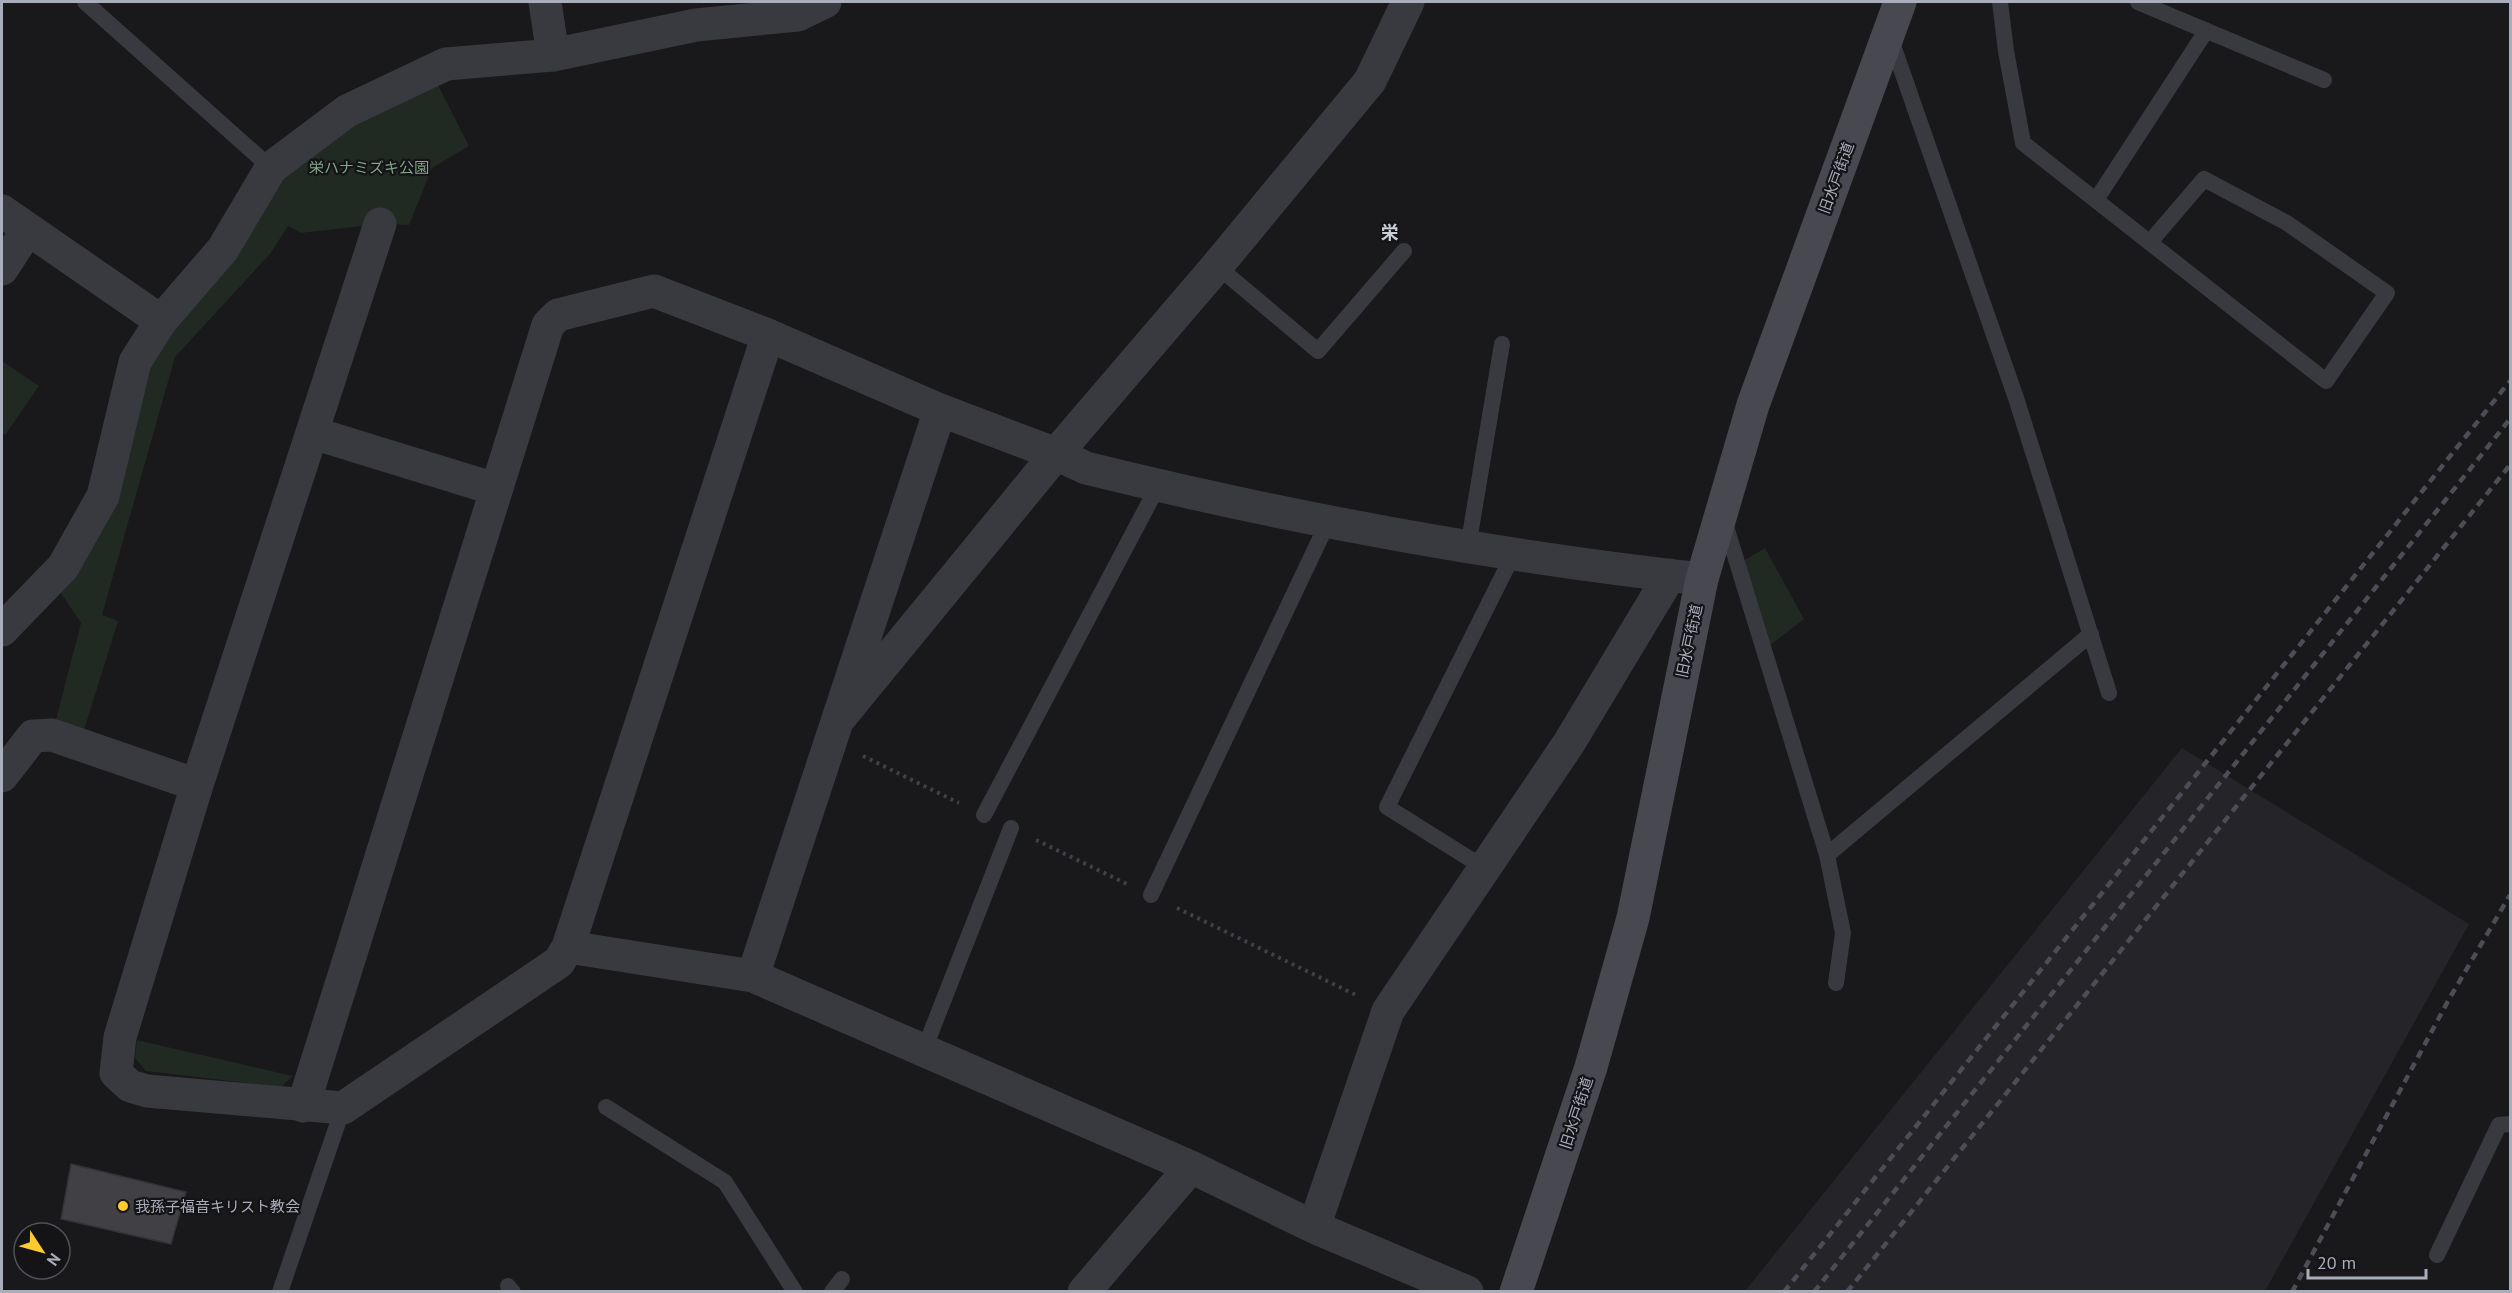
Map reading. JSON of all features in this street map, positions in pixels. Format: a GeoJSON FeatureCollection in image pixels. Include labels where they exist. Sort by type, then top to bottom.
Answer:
{"type":"FeatureCollection","features":[{"type":"Feature","properties":{"kind":"street"},"geometry":{"type":"LineString","coordinates":[[545,2],[553,55]]}},
{"type":"Feature","properties":{"kind":"street"},"geometry":{"type":"LineString","coordinates":[[2,630],[63,567],[103,496],[135,362],[161,321],[223,249],[271,168],[348,111],[446,64],[553,55],[696,25],[798,15],[825,2]]}},
{"type":"Feature","properties":{"kind":"street"},"geometry":{"type":"LineString","coordinates":[[838,720],[1056,454],[1217,266],[1370,81],[1408,2]]}},
{"type":"Feature","properties":{"kind":"street","name":"旧水戸街道"},"geometry":{"type":"LineString","coordinates":[[1516,1292],[1591,1067],[1633,918],[1702,579],[1753,405],[1900,2]]}},
{"type":"Feature","properties":{"kind":"street"},"geometry":{"type":"LineString","coordinates":[[2,211],[161,321]]}},
{"type":"Feature","properties":{"kind":"street"},"geometry":{"type":"LineString","coordinates":[[380,224],[197,785],[120,1037],[116,1073],[130,1086],[147,1091],[343,1108],[559,962],[568,947],[768,335]]}},
{"type":"Feature","properties":{"kind":"street"},"geometry":{"type":"LineString","coordinates":[[2,269],[28,229]]}},
{"type":"Feature","properties":{"kind":"street"},"geometry":{"type":"LineString","coordinates":[[303,1106],[495,489],[548,325],[558,315],[654,291],[768,335],[940,410],[1056,454],[1086,468],[1158,486],[1328,522],[1513,555],[1702,579]]}},
{"type":"Feature","properties":{"kind":"street"},"geometry":{"type":"LineString","coordinates":[[753,976],[940,410]]}},
{"type":"Feature","properties":{"kind":"street"},"geometry":{"type":"LineString","coordinates":[[313,433],[495,489]]}},
{"type":"Feature","properties":{"kind":"street"},"geometry":{"type":"LineString","coordinates":[[1314,1227],[1388,1011],[1569,743],[1670,575]]}},
{"type":"Feature","properties":{"kind":"street"},"geometry":{"type":"LineString","coordinates":[[2,776],[33,736],[52,735],[197,785]]}},
{"type":"Feature","properties":{"kind":"street"},"geometry":{"type":"LineString","coordinates":[[568,947],[753,976],[1191,1167],[1314,1227],[1467,1292]]}},
{"type":"Feature","properties":{"kind":"street"},"geometry":{"type":"LineString","coordinates":[[1084,1292],[1191,1167]]}},
{"type":"Feature","properties":{"kind":"lane"},"geometry":{"type":"LineString","coordinates":[[85,2],[271,168]]}},
{"type":"Feature","properties":{"kind":"lane"},"geometry":{"type":"LineString","coordinates":[[2001,2],[2006,51],[2024,143],[2326,381],[2387,293],[2287,223],[2204,179],[2150,242]]}},
{"type":"Feature","properties":{"kind":"lane"},"geometry":{"type":"LineString","coordinates":[[2138,2],[2324,80]]}},
{"type":"Feature","properties":{"kind":"lane"},"geometry":{"type":"LineString","coordinates":[[2096,200],[2206,30]]}},
{"type":"Feature","properties":{"kind":"lane"},"geometry":{"type":"LineString","coordinates":[[1888,33],[2016,398],[2109,693]]}},
{"type":"Feature","properties":{"kind":"lane"},"geometry":{"type":"LineString","coordinates":[[1217,266],[1318,351],[1404,251]]}},
{"type":"Feature","properties":{"kind":"lane"},"geometry":{"type":"LineString","coordinates":[[1468,547],[1502,344]]}},
{"type":"Feature","properties":{"kind":"lane"},"geometry":{"type":"LineString","coordinates":[[984,815],[1158,486]]}},
{"type":"Feature","properties":{"kind":"lane"},"geometry":{"type":"LineString","coordinates":[[1722,513],[1827,855],[1843,933],[1836,983]]}},
{"type":"Feature","properties":{"kind":"lane"},"geometry":{"type":"LineString","coordinates":[[1151,895],[1328,522]]}},
{"type":"Feature","properties":{"kind":"lane"},"geometry":{"type":"LineString","coordinates":[[1486,869],[1387,807],[1513,555]]}},
{"type":"Feature","properties":{"kind":"lane"},"geometry":{"type":"LineString","coordinates":[[1827,855],[2091,634]]}},
{"type":"Feature","properties":{"kind":"lane"},"geometry":{"type":"LineString","coordinates":[[924,1050],[1011,828]]}},
{"type":"Feature","properties":{"kind":"lane"},"geometry":{"type":"LineString","coordinates":[[606,1107],[725,1182],[795,1292]]}},
{"type":"Feature","properties":{"kind":"lane"},"geometry":{"type":"LineString","coordinates":[[280,1292],[343,1108]]}},
{"type":"Feature","properties":{"kind":"lane"},"geometry":{"type":"LineString","coordinates":[[2437,1255],[2499,1125],[2511,1124]]}},
{"type":"Feature","properties":{"kind":"shaded area"},"geometry":{"type":"Polygon","coordinates":[[[2182,748],[2469,924],[2265,1291],[1745,1291],[2182,748]]]}},
{"type":"Feature","properties":{"kind":"green space","name":"栄ハナミズキ公園"},"geometry":{"type":"Polygon","coordinates":[[[431,71],[469,146],[432,168],[409,225],[380,224],[301,233],[288,226],[270,254],[175,357],[102,615],[118,621],[80,743],[52,735],[81,623],[52,580],[63,567],[135,362],[271,168],[431,71]]]}},
{"type":"Feature","properties":{"kind":"green space"},"geometry":{"type":"Polygon","coordinates":[[[2,361],[39,386],[5,435],[2,433],[2,361]]]}},
{"type":"Feature","properties":{"kind":"green space"},"geometry":{"type":"Polygon","coordinates":[[[1765,548],[1804,619],[1764,650],[1738,564],[1765,548]]]}},
{"type":"Feature","properties":{"kind":"green space"},"geometry":{"type":"Polygon","coordinates":[[[137,1040],[293,1076],[281,1087],[146,1071],[135,1058],[137,1040]]]}},
{"type":"Feature","properties":{"kind":"building","name":"我孫子福音キリスト教会"},"geometry":{"type":"Polygon","coordinates":[[[71,1164],[186,1192],[171,1244],[61,1219],[71,1164]]]}},
{"type":"Feature","properties":{"kind":"railway"},"geometry":{"type":"LineString","coordinates":[[1784,1292],[2510,381]]}},
{"type":"Feature","properties":{"kind":"railway"},"geometry":{"type":"LineString","coordinates":[[1814,1292],[2510,419]]}},
{"type":"Feature","properties":{"kind":"railway"},"geometry":{"type":"LineString","coordinates":[[1847,1292],[2510,465]]}},
{"type":"Feature","properties":{"kind":"railway"},"geometry":{"type":"LineString","coordinates":[[2292,1292],[2448,1001],[2510,895]]}},
{"type":"Feature","properties":{"kind":"place","name":"我孫子福音キリスト教会"},"geometry":{"type":"Point","coordinates":[123,1206]}},
{"type":"Feature","properties":{"kind":"district","name":"栄"},"geometry":{"type":"Point","coordinates":[1390,232]}}]}
